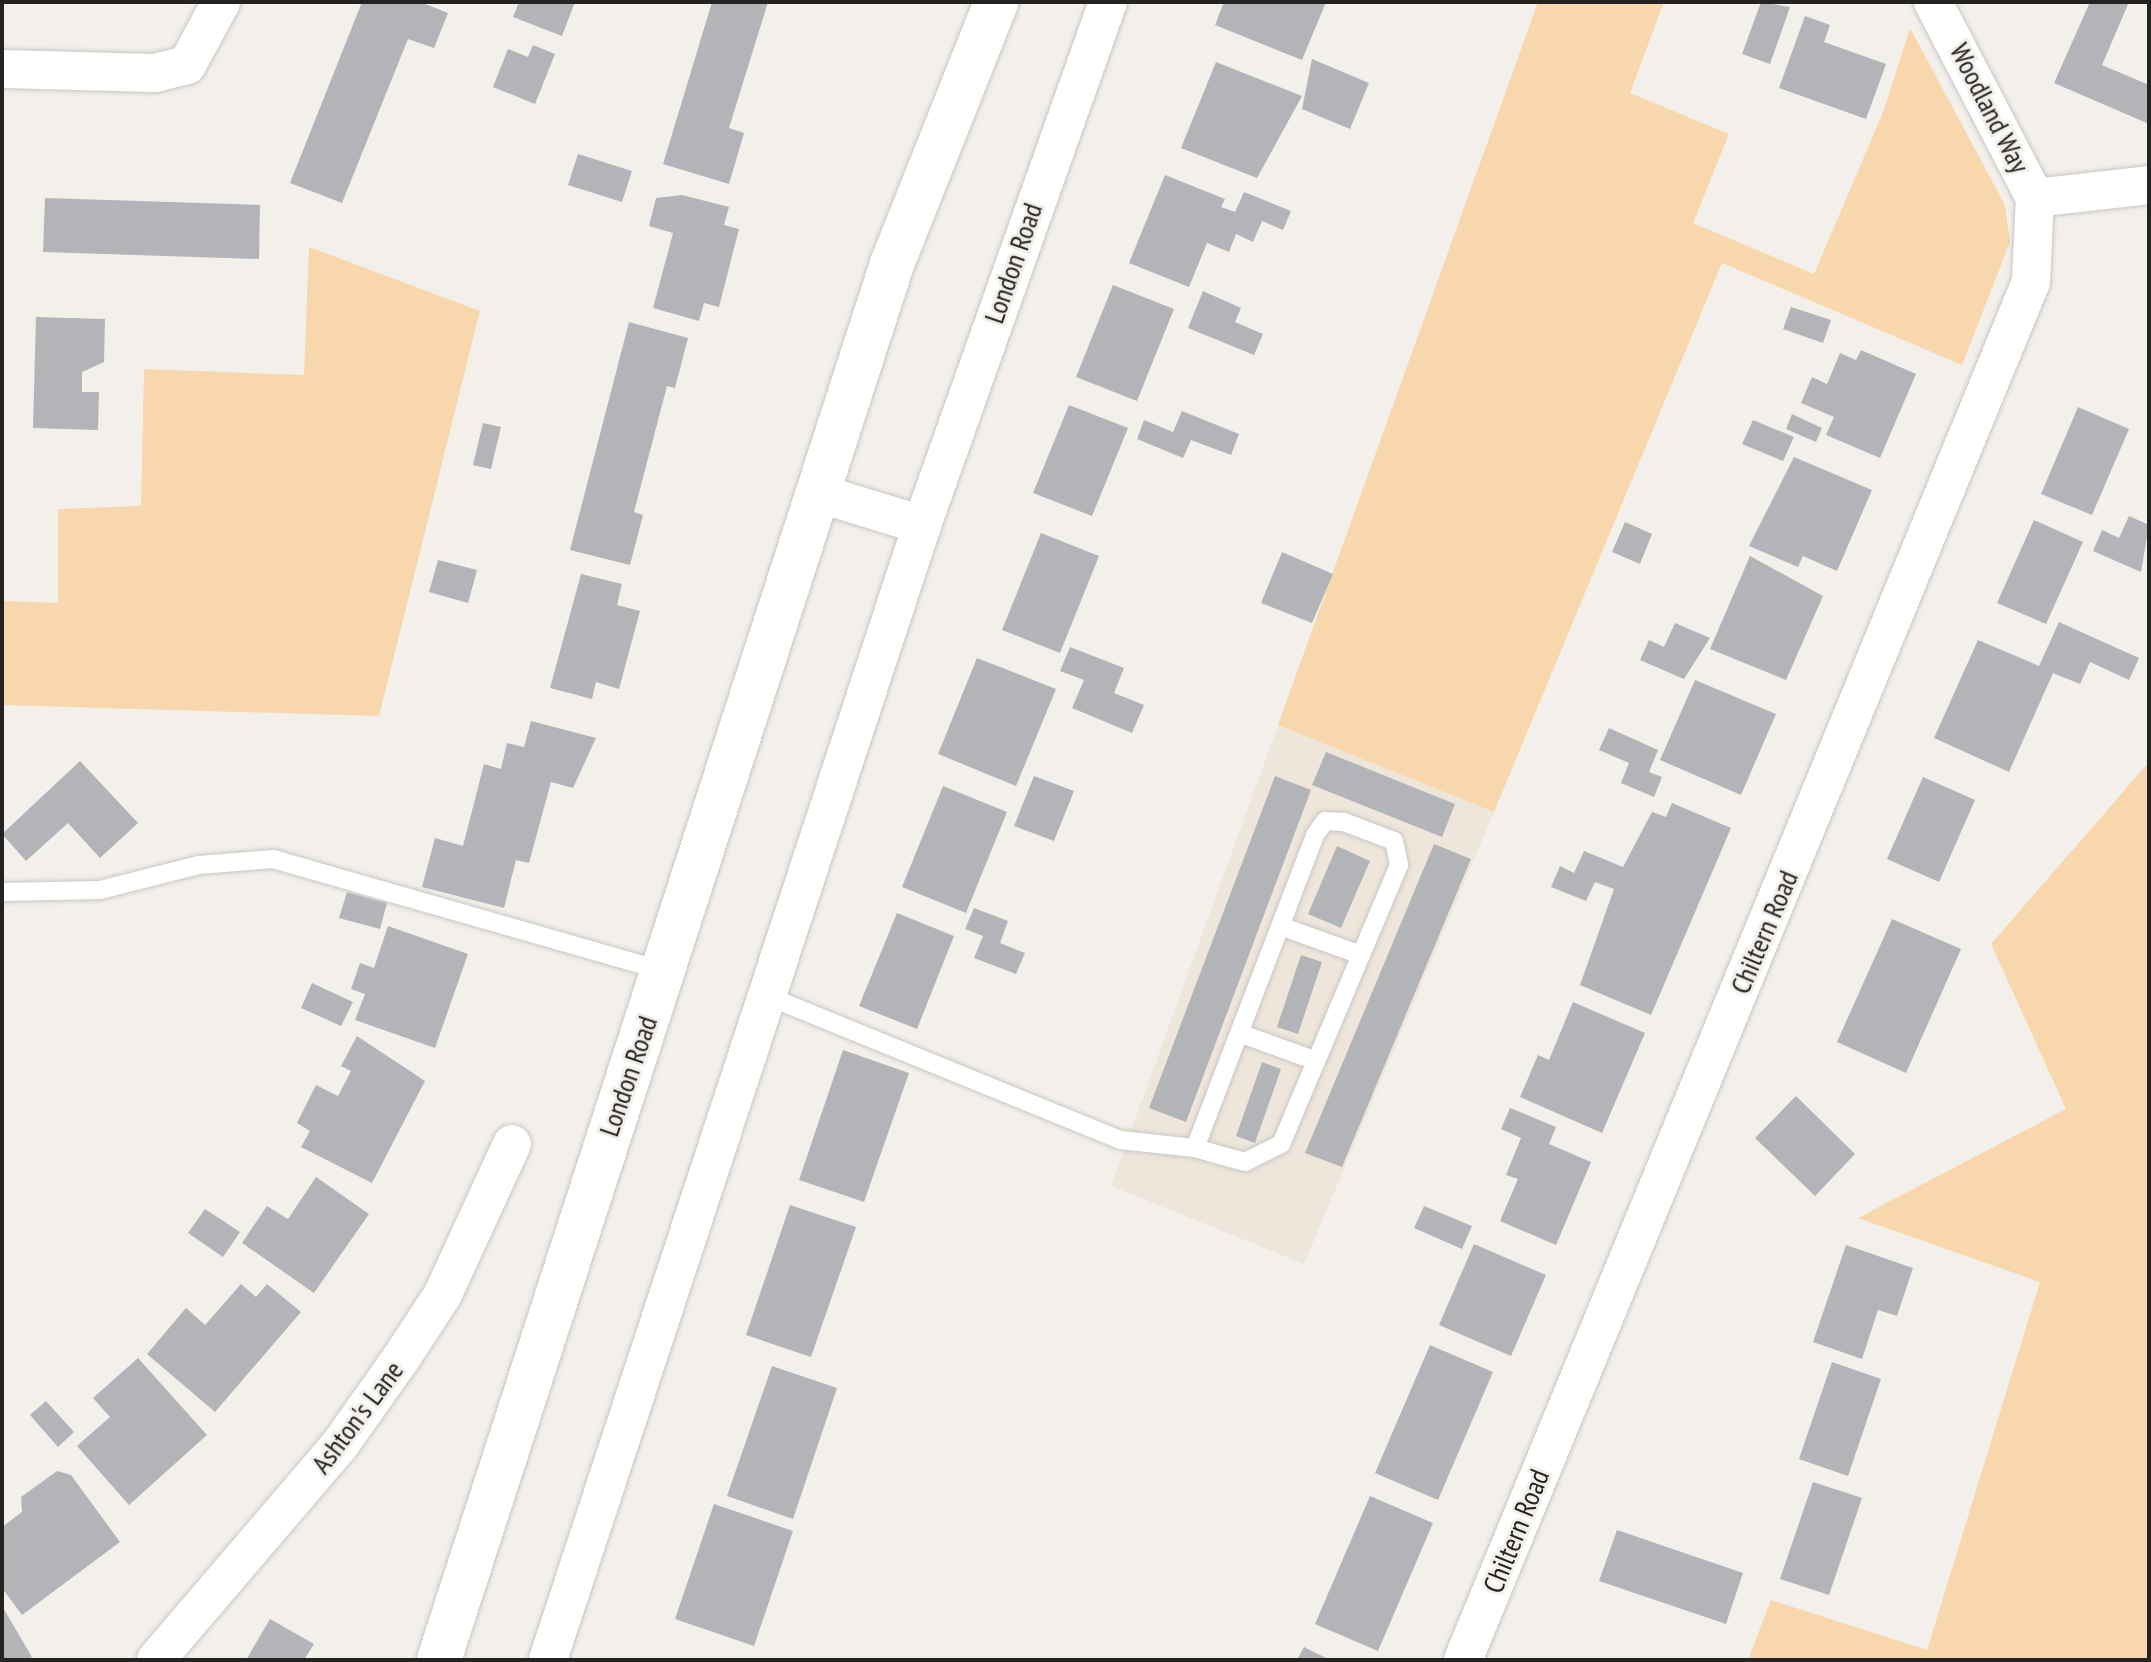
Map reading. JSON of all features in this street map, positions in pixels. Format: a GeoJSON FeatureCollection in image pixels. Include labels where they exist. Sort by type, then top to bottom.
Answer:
{"type":"FeatureCollection","features":[{"type":"Feature","properties":{"kind":"main road","name":"London Road"},"geometry":{"type":"LineString","coordinates":[[439,1660],[821,494],[892,264],[996,2]]}},
{"type":"Feature","properties":{"kind":"street"},"geometry":{"type":"LineString","coordinates":[[2,69],[155,73],[187,65],[221,2]]}},
{"type":"Feature","properties":{"kind":"street","name":"London Road"},"geometry":{"type":"LineString","coordinates":[[548,1660],[770,997],[922,525],[1108,2]]}},
{"type":"Feature","properties":{"kind":"street","name":"Woodland Way"},"geometry":{"type":"LineString","coordinates":[[1940,7],[2035,198],[2149,185]]}},
{"type":"Feature","properties":{"kind":"street","name":"Chiltern Road"},"geometry":{"type":"LineString","coordinates":[[1463,1660],[2020,320],[2037,242],[2035,198]]}},
{"type":"Feature","properties":{"kind":"street"},"geometry":{"type":"LineString","coordinates":[[821,494],[922,525]]}},
{"type":"Feature","properties":{"kind":"street","name":"Ashton's Lane"},"geometry":{"type":"LineString","coordinates":[[156,1660],[339,1446],[400,1360],[443,1294],[512,1144]]}},
{"type":"Feature","properties":{"kind":"lane"},"geometry":{"type":"LineString","coordinates":[[770,997],[1120,1140],[1195,1148],[1245,1162],[1266,1157],[1281,1144],[1399,865],[1394,841],[1344,822],[1325,821],[1315,835],[1242,1034],[1195,1148]]}},
{"type":"Feature","properties":{"kind":"lane"},"geometry":{"type":"LineString","coordinates":[[2,892],[100,890],[199,865],[273,859],[665,971]]}},
{"type":"Feature","properties":{"kind":"lane"},"geometry":{"type":"LineString","coordinates":[[1283,927],[1361,955]]}},
{"type":"Feature","properties":{"kind":"lane"},"geometry":{"type":"LineString","coordinates":[[1242,1034],[1316,1061]]}},
{"type":"Feature","properties":{"kind":"shaded area"},"geometry":{"type":"Polygon","coordinates":[[[1538,2],[1664,2],[1630,93],[1729,134],[1693,223],[1814,274],[1884,110],[1910,28],[2005,205],[2010,242],[1962,365],[1722,263],[1494,812],[1278,725],[1538,2]]]}},
{"type":"Feature","properties":{"kind":"shaded area"},"geometry":{"type":"Polygon","coordinates":[[[309,247],[480,311],[379,716],[2,705],[2,601],[58,603],[58,509],[141,506],[144,369],[304,375],[309,247]]]}},
{"type":"Feature","properties":{"kind":"shaded area"},"geometry":{"type":"Polygon","coordinates":[[[1278,725],[1494,812],[1304,1264],[1111,1186],[1278,725]]]}},
{"type":"Feature","properties":{"kind":"shaded area"},"geometry":{"type":"Polygon","coordinates":[[[2149,762],[2149,1660],[1748,1660],[1771,1600],[1927,1650],[2040,1282],[1858,1218],[2066,1109],[1991,944],[2149,762]]]}},
{"type":"Feature","properties":{"kind":"building"},"geometry":{"type":"Polygon","coordinates":[[[362,2],[420,2],[448,13],[434,48],[408,39],[342,203],[290,183],[362,2]]]}},
{"type":"Feature","properties":{"kind":"building"},"geometry":{"type":"Polygon","coordinates":[[[519,2],[575,2],[562,36],[513,17],[519,2]]]}},
{"type":"Feature","properties":{"kind":"building"},"geometry":{"type":"Polygon","coordinates":[[[712,2],[768,2],[729,128],[744,133],[729,184],[663,164],[712,2]]]}},
{"type":"Feature","properties":{"kind":"building"},"geometry":{"type":"Polygon","coordinates":[[[1224,2],[1326,2],[1302,60],[1215,25],[1224,2]]]}},
{"type":"Feature","properties":{"kind":"building"},"geometry":{"type":"Polygon","coordinates":[[[1761,2],[1790,7],[1770,64],[1742,54],[1761,2]]]}},
{"type":"Feature","properties":{"kind":"building"},"geometry":{"type":"Polygon","coordinates":[[[2090,2],[2129,2],[2102,65],[2149,85],[2149,124],[2054,83],[2090,2]]]}},
{"type":"Feature","properties":{"kind":"building"},"geometry":{"type":"Polygon","coordinates":[[[1805,16],[1830,25],[1824,42],[1886,64],[1866,119],[1779,88],[1805,16]]]}},
{"type":"Feature","properties":{"kind":"building"},"geometry":{"type":"Polygon","coordinates":[[[533,45],[555,54],[535,104],[493,87],[508,49],[528,57],[533,45]]]}},
{"type":"Feature","properties":{"kind":"building"},"geometry":{"type":"Polygon","coordinates":[[[1312,59],[1369,83],[1350,129],[1302,109],[1312,59]]]}},
{"type":"Feature","properties":{"kind":"building"},"geometry":{"type":"Polygon","coordinates":[[[1216,62],[1302,96],[1257,178],[1181,148],[1216,62]]]}},
{"type":"Feature","properties":{"kind":"building"},"geometry":{"type":"Polygon","coordinates":[[[578,154],[632,171],[622,202],[568,185],[578,154]]]}},
{"type":"Feature","properties":{"kind":"building"},"geometry":{"type":"Polygon","coordinates":[[[1165,175],[1225,199],[1221,207],[1235,212],[1244,192],[1291,211],[1283,230],[1262,221],[1253,242],[1236,234],[1229,252],[1207,243],[1189,287],[1129,263],[1165,175]]]}},
{"type":"Feature","properties":{"kind":"building"},"geometry":{"type":"Polygon","coordinates":[[[682,195],[729,207],[724,225],[739,229],[719,307],[704,303],[699,321],[653,308],[673,233],[649,226],[656,198],[682,195]]]}},
{"type":"Feature","properties":{"kind":"building"},"geometry":{"type":"Polygon","coordinates":[[[45,198],[260,205],[259,259],[43,252],[45,198]]]}},
{"type":"Feature","properties":{"kind":"building"},"geometry":{"type":"Polygon","coordinates":[[[1113,285],[1174,309],[1137,401],[1076,377],[1113,285]]]}},
{"type":"Feature","properties":{"kind":"building"},"geometry":{"type":"Polygon","coordinates":[[[1203,291],[1241,308],[1235,322],[1263,334],[1254,355],[1188,328],[1203,291]]]}},
{"type":"Feature","properties":{"kind":"building"},"geometry":{"type":"Polygon","coordinates":[[[1791,307],[1831,320],[1823,343],[1783,329],[1791,307]]]}},
{"type":"Feature","properties":{"kind":"building"},"geometry":{"type":"Polygon","coordinates":[[[36,317],[105,319],[104,362],[82,372],[82,392],[99,392],[98,430],[33,428],[36,317]]]}},
{"type":"Feature","properties":{"kind":"building"},"geometry":{"type":"Polygon","coordinates":[[[629,322],[688,338],[675,388],[667,386],[634,512],[643,515],[630,565],[570,550],[629,322]]]}},
{"type":"Feature","properties":{"kind":"building"},"geometry":{"type":"Polygon","coordinates":[[[1861,350],[1916,374],[1880,458],[1826,435],[1834,417],[1801,403],[1812,377],[1827,384],[1840,353],[1856,360],[1861,350]]]}},
{"type":"Feature","properties":{"kind":"building"},"geometry":{"type":"Polygon","coordinates":[[[1069,405],[1128,428],[1092,516],[1033,493],[1069,405]]]}},
{"type":"Feature","properties":{"kind":"building"},"geometry":{"type":"Polygon","coordinates":[[[2078,407],[2129,429],[2092,515],[2041,494],[2078,407]]]}},
{"type":"Feature","properties":{"kind":"building"},"geometry":{"type":"Polygon","coordinates":[[[1182,411],[1239,434],[1231,455],[1191,440],[1183,458],[1137,439],[1144,420],[1173,432],[1182,411]]]}},
{"type":"Feature","properties":{"kind":"building"},"geometry":{"type":"Polygon","coordinates":[[[1792,414],[1822,428],[1816,442],[1786,429],[1792,414]]]}},
{"type":"Feature","properties":{"kind":"building"},"geometry":{"type":"Polygon","coordinates":[[[1753,420],[1794,437],[1783,461],[1742,444],[1753,420]]]}},
{"type":"Feature","properties":{"kind":"building"},"geometry":{"type":"Polygon","coordinates":[[[483,423],[501,427],[491,469],[473,465],[483,423]]]}},
{"type":"Feature","properties":{"kind":"building"},"geometry":{"type":"Polygon","coordinates":[[[1794,457],[1872,490],[1837,571],[1803,556],[1798,567],[1749,546],[1794,457]]]}},
{"type":"Feature","properties":{"kind":"building"},"geometry":{"type":"Polygon","coordinates":[[[2129,516],[2149,525],[2141,572],[2093,551],[2102,530],[2119,538],[2129,516]]]}},
{"type":"Feature","properties":{"kind":"building"},"geometry":{"type":"Polygon","coordinates":[[[2034,520],[2083,542],[2046,624],[1997,603],[2034,520]]]}},
{"type":"Feature","properties":{"kind":"building"},"geometry":{"type":"Polygon","coordinates":[[[1625,522],[1652,534],[1640,564],[1612,552],[1625,522]]]}},
{"type":"Feature","properties":{"kind":"building"},"geometry":{"type":"Polygon","coordinates":[[[1041,533],[1099,556],[1060,653],[1002,630],[1041,533]]]}},
{"type":"Feature","properties":{"kind":"building"},"geometry":{"type":"Polygon","coordinates":[[[1282,552],[1333,574],[1312,623],[1261,603],[1282,552]]]}},
{"type":"Feature","properties":{"kind":"building"},"geometry":{"type":"Polygon","coordinates":[[[1750,556],[1823,596],[1786,680],[1710,649],[1750,556]]]}},
{"type":"Feature","properties":{"kind":"building"},"geometry":{"type":"Polygon","coordinates":[[[438,560],[477,570],[468,603],[429,592],[438,560]]]}},
{"type":"Feature","properties":{"kind":"building"},"geometry":{"type":"Polygon","coordinates":[[[581,574],[622,584],[617,605],[640,611],[619,689],[596,682],[592,699],[550,688],[581,574]]]}},
{"type":"Feature","properties":{"kind":"building"},"geometry":{"type":"Polygon","coordinates":[[[2059,622],[2139,658],[2129,680],[2090,662],[2080,684],[2053,673],[2009,772],[1934,738],[1978,640],[2039,666],[2059,622]]]}},
{"type":"Feature","properties":{"kind":"building"},"geometry":{"type":"Polygon","coordinates":[[[1675,623],[1710,638],[1684,679],[1640,660],[1649,640],[1664,647],[1675,623]]]}},
{"type":"Feature","properties":{"kind":"building"},"geometry":{"type":"Polygon","coordinates":[[[1070,647],[1124,668],[1114,693],[1144,705],[1132,733],[1072,708],[1084,680],[1060,671],[1070,647]]]}},
{"type":"Feature","properties":{"kind":"building"},"geometry":{"type":"Polygon","coordinates":[[[977,658],[1056,689],[1016,786],[938,754],[977,658]]]}},
{"type":"Feature","properties":{"kind":"building"},"geometry":{"type":"Polygon","coordinates":[[[1695,680],[1776,714],[1741,795],[1660,760],[1695,680]]]}},
{"type":"Feature","properties":{"kind":"building"},"geometry":{"type":"Polygon","coordinates":[[[531,721],[596,738],[573,788],[551,782],[529,863],[516,860],[504,908],[422,887],[435,838],[463,846],[484,764],[501,769],[507,743],[524,747],[531,721]]]}},
{"type":"Feature","properties":{"kind":"building"},"geometry":{"type":"Polygon","coordinates":[[[1609,728],[1658,750],[1649,772],[1662,777],[1654,797],[1621,783],[1629,763],[1599,750],[1609,728]]]}},
{"type":"Feature","properties":{"kind":"building"},"geometry":{"type":"Polygon","coordinates":[[[1326,752],[1455,804],[1442,837],[1312,785],[1326,752]]]}},
{"type":"Feature","properties":{"kind":"building"},"geometry":{"type":"Polygon","coordinates":[[[80,761],[138,823],[100,858],[68,823],[26,861],[2,834],[80,761]]]}},
{"type":"Feature","properties":{"kind":"building"},"geometry":{"type":"Polygon","coordinates":[[[1034,776],[1074,791],[1054,841],[1014,826],[1034,776]]]}},
{"type":"Feature","properties":{"kind":"building"},"geometry":{"type":"Polygon","coordinates":[[[1275,776],[1311,790],[1186,1122],[1149,1108],[1275,776]]]}},
{"type":"Feature","properties":{"kind":"building"},"geometry":{"type":"Polygon","coordinates":[[[1923,777],[1975,800],[1939,882],[1887,859],[1923,777]]]}},
{"type":"Feature","properties":{"kind":"building"},"geometry":{"type":"Polygon","coordinates":[[[943,786],[1007,812],[966,913],[902,887],[943,786]]]}},
{"type":"Feature","properties":{"kind":"building"},"geometry":{"type":"Polygon","coordinates":[[[1672,803],[1731,828],[1651,1015],[1580,985],[1614,889],[1595,882],[1586,901],[1551,887],[1560,866],[1574,873],[1584,851],[1623,867],[1652,812],[1666,817],[1672,803]]]}},
{"type":"Feature","properties":{"kind":"building"},"geometry":{"type":"Polygon","coordinates":[[[1434,844],[1471,859],[1342,1167],[1305,1153],[1434,844]]]}},
{"type":"Feature","properties":{"kind":"building"},"geometry":{"type":"Polygon","coordinates":[[[1337,846],[1370,861],[1341,928],[1308,914],[1337,846]]]}},
{"type":"Feature","properties":{"kind":"building"},"geometry":{"type":"Polygon","coordinates":[[[347,892],[387,903],[380,929],[339,918],[347,892]]]}},
{"type":"Feature","properties":{"kind":"building"},"geometry":{"type":"Polygon","coordinates":[[[974,908],[1008,921],[1000,943],[1025,953],[1016,974],[974,958],[983,936],[965,929],[974,908]]]}},
{"type":"Feature","properties":{"kind":"building"},"geometry":{"type":"Polygon","coordinates":[[[897,913],[954,936],[917,1029],[859,1006],[897,913]]]}},
{"type":"Feature","properties":{"kind":"building"},"geometry":{"type":"Polygon","coordinates":[[[1892,919],[1961,949],[1906,1073],[1837,1042],[1892,919]]]}},
{"type":"Feature","properties":{"kind":"building"},"geometry":{"type":"Polygon","coordinates":[[[388,926],[468,954],[435,1048],[355,1020],[365,994],[351,989],[360,963],[374,968],[388,926]]]}},
{"type":"Feature","properties":{"kind":"building"},"geometry":{"type":"Polygon","coordinates":[[[1301,955],[1322,962],[1298,1034],[1277,1027],[1301,955]]]}},
{"type":"Feature","properties":{"kind":"building"},"geometry":{"type":"Polygon","coordinates":[[[312,983],[353,1002],[341,1026],[301,1008],[312,983]]]}},
{"type":"Feature","properties":{"kind":"building"},"geometry":{"type":"Polygon","coordinates":[[[1573,1002],[1645,1033],[1602,1133],[1520,1097],[1538,1055],[1549,1060],[1573,1002]]]}},
{"type":"Feature","properties":{"kind":"building"},"geometry":{"type":"Polygon","coordinates":[[[357,1036],[425,1081],[372,1183],[301,1147],[310,1131],[297,1123],[316,1085],[338,1096],[351,1071],[341,1066],[357,1036]]]}},
{"type":"Feature","properties":{"kind":"building"},"geometry":{"type":"Polygon","coordinates":[[[843,1050],[909,1073],[864,1202],[799,1180],[843,1050]]]}},
{"type":"Feature","properties":{"kind":"building"},"geometry":{"type":"Polygon","coordinates":[[[1262,1062],[1281,1069],[1255,1143],[1236,1136],[1262,1062]]]}},
{"type":"Feature","properties":{"kind":"building"},"geometry":{"type":"Polygon","coordinates":[[[1796,1096],[1855,1154],[1815,1196],[1755,1138],[1796,1096]]]}},
{"type":"Feature","properties":{"kind":"building"},"geometry":{"type":"Polygon","coordinates":[[[1510,1108],[1556,1127],[1549,1144],[1591,1162],[1556,1245],[1500,1221],[1518,1179],[1506,1175],[1521,1138],[1501,1129],[1510,1108]]]}},
{"type":"Feature","properties":{"kind":"building"},"geometry":{"type":"Polygon","coordinates":[[[316,1177],[369,1214],[314,1293],[242,1243],[267,1206],[288,1219],[316,1177]]]}},
{"type":"Feature","properties":{"kind":"building"},"geometry":{"type":"Polygon","coordinates":[[[790,1205],[856,1227],[811,1357],[746,1335],[790,1205]]]}},
{"type":"Feature","properties":{"kind":"building"},"geometry":{"type":"Polygon","coordinates":[[[1424,1206],[1472,1226],[1462,1249],[1414,1228],[1424,1206]]]}},
{"type":"Feature","properties":{"kind":"building"},"geometry":{"type":"Polygon","coordinates":[[[205,1209],[240,1232],[223,1257],[188,1233],[205,1209]]]}},
{"type":"Feature","properties":{"kind":"building"},"geometry":{"type":"Polygon","coordinates":[[[1474,1244],[1546,1275],[1511,1356],[1439,1325],[1474,1244]]]}},
{"type":"Feature","properties":{"kind":"building"},"geometry":{"type":"Polygon","coordinates":[[[1846,1245],[1913,1268],[1897,1316],[1878,1310],[1862,1359],[1813,1342],[1846,1245]]]}},
{"type":"Feature","properties":{"kind":"building"},"geometry":{"type":"Polygon","coordinates":[[[241,1284],[256,1297],[267,1284],[301,1312],[215,1412],[147,1354],[186,1308],[205,1325],[241,1284]]]}},
{"type":"Feature","properties":{"kind":"building"},"geometry":{"type":"Polygon","coordinates":[[[1430,1345],[1493,1372],[1438,1500],[1375,1473],[1430,1345]]]}},
{"type":"Feature","properties":{"kind":"building"},"geometry":{"type":"Polygon","coordinates":[[[138,1358],[207,1435],[129,1505],[77,1446],[110,1417],[93,1398],[138,1358]]]}},
{"type":"Feature","properties":{"kind":"building"},"geometry":{"type":"Polygon","coordinates":[[[1832,1362],[1881,1379],[1848,1476],[1799,1459],[1832,1362]]]}},
{"type":"Feature","properties":{"kind":"building"},"geometry":{"type":"Polygon","coordinates":[[[772,1366],[837,1388],[793,1519],[727,1496],[772,1366]]]}},
{"type":"Feature","properties":{"kind":"building"},"geometry":{"type":"Polygon","coordinates":[[[46,1401],[74,1432],[58,1447],[30,1415],[46,1401]]]}},
{"type":"Feature","properties":{"kind":"building"},"geometry":{"type":"Polygon","coordinates":[[[57,1471],[71,1475],[120,1542],[22,1615],[2,1588],[2,1527],[22,1512],[21,1497],[57,1471]]]}},
{"type":"Feature","properties":{"kind":"building"},"geometry":{"type":"Polygon","coordinates":[[[1813,1482],[1862,1498],[1829,1595],[1780,1579],[1813,1482]]]}},
{"type":"Feature","properties":{"kind":"building"},"geometry":{"type":"Polygon","coordinates":[[[1370,1496],[1433,1523],[1378,1651],[1315,1624],[1370,1496]]]}},
{"type":"Feature","properties":{"kind":"building"},"geometry":{"type":"Polygon","coordinates":[[[714,1504],[793,1531],[754,1646],[675,1619],[714,1504]]]}},
{"type":"Feature","properties":{"kind":"building"},"geometry":{"type":"Polygon","coordinates":[[[1617,1530],[1743,1573],[1726,1624],[1599,1581],[1617,1530]]]}},
{"type":"Feature","properties":{"kind":"building"},"geometry":{"type":"Polygon","coordinates":[[[2,1606],[32,1657],[2,1660],[2,1606]]]}},
{"type":"Feature","properties":{"kind":"building"},"geometry":{"type":"Polygon","coordinates":[[[270,1619],[314,1644],[304,1660],[246,1660],[270,1619]]]}},
{"type":"Feature","properties":{"kind":"building"},"geometry":{"type":"Polygon","coordinates":[[[1304,1647],[1330,1660],[1297,1660],[1304,1647]]]}}]}
